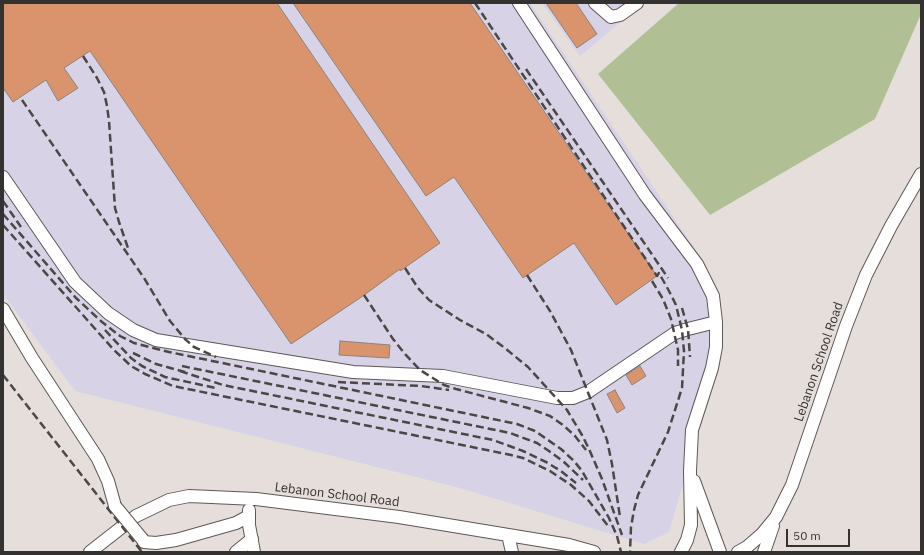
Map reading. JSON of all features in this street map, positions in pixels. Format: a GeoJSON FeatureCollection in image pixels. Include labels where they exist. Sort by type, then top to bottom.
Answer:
{"type":"FeatureCollection","features":[{"type":"Feature","properties":{"kind":"street"},"geometry":{"type":"LineString","coordinates":[[519,3],[645,195],[697,264],[713,296],[716,322],[716,347],[712,368],[692,430],[690,471],[691,525],[687,540],[681,552]]}},
{"type":"Feature","properties":{"kind":"street"},"geometry":{"type":"LineString","coordinates":[[595,3],[611,17],[620,15],[637,3]]}},
{"type":"Feature","properties":{"kind":"street","name":"Lebanon School Road"},"geometry":{"type":"LineString","coordinates":[[738,552],[747,547],[762,534],[776,517],[792,485],[846,326],[866,275],[891,226],[921,174]]}},
{"type":"Feature","properties":{"kind":"street"},"geometry":{"type":"LineString","coordinates":[[3,177],[75,282],[108,313],[133,330],[156,340],[353,372],[443,376],[557,398],[573,398],[588,392],[675,333],[716,322]]}},
{"type":"Feature","properties":{"kind":"street"},"geometry":{"type":"LineString","coordinates":[[3,309],[32,358],[98,459],[108,481],[115,506],[144,542],[156,543],[176,540],[236,523],[249,516]]}},
{"type":"Feature","properties":{"kind":"street"},"geometry":{"type":"LineString","coordinates":[[690,471],[720,552]]}},
{"type":"Feature","properties":{"kind":"street","name":"Lebanon School Road"},"geometry":{"type":"LineString","coordinates":[[90,552],[136,516],[168,500],[189,496],[248,499],[399,517],[508,535],[572,549],[594,552]]}},
{"type":"Feature","properties":{"kind":"street"},"geometry":{"type":"LineString","coordinates":[[248,499],[254,552]]}},
{"type":"Feature","properties":{"kind":"street"},"geometry":{"type":"LineString","coordinates":[[764,552],[776,517]]}},
{"type":"Feature","properties":{"kind":"street"},"geometry":{"type":"LineString","coordinates":[[508,535],[512,552]]}},
{"type":"Feature","properties":{"kind":"street"},"geometry":{"type":"LineString","coordinates":[[236,552],[252,539]]}},
{"type":"Feature","properties":{"kind":"shaded area"},"geometry":{"type":"Polygon","coordinates":[[[3,3],[530,3],[703,261],[715,284],[721,308],[719,361],[669,532],[644,544],[460,488],[75,391],[3,294],[3,3]]]}},
{"type":"Feature","properties":{"kind":"shaded area"},"geometry":{"type":"Polygon","coordinates":[[[542,3],[643,3],[580,56],[542,3]]]}},
{"type":"Feature","properties":{"kind":"green space"},"geometry":{"type":"Polygon","coordinates":[[[679,3],[921,3],[921,14],[875,119],[710,215],[598,74],[679,3]]]}},
{"type":"Feature","properties":{"kind":"building"},"geometry":{"type":"Polygon","coordinates":[[[3,3],[277,3],[440,243],[291,344],[90,51],[64,68],[78,88],[58,101],[46,80],[13,102],[3,88],[3,3]]]}},
{"type":"Feature","properties":{"kind":"building"},"geometry":{"type":"Polygon","coordinates":[[[293,3],[470,3],[657,276],[616,305],[574,243],[523,278],[454,177],[426,196],[293,3]]]}},
{"type":"Feature","properties":{"kind":"building"},"geometry":{"type":"Polygon","coordinates":[[[546,3],[576,3],[597,34],[577,48],[546,3]]]}},
{"type":"Feature","properties":{"kind":"building"},"geometry":{"type":"Polygon","coordinates":[[[340,341],[390,345],[389,358],[339,355],[340,341]]]}},
{"type":"Feature","properties":{"kind":"building"},"geometry":{"type":"Polygon","coordinates":[[[640,366],[646,376],[632,385],[626,375],[640,366]]]}},
{"type":"Feature","properties":{"kind":"building"},"geometry":{"type":"Polygon","coordinates":[[[615,390],[625,408],[617,413],[607,394],[615,390]]]}},
{"type":"Feature","properties":{"kind":"railway"},"geometry":{"type":"LineString","coordinates":[[475,3],[657,276],[659,273],[676,305],[682,330],[684,351],[682,388],[668,432],[638,495],[631,527],[630,552]]}},
{"type":"Feature","properties":{"kind":"railway"},"geometry":{"type":"LineString","coordinates":[[83,56],[104,92],[109,121],[115,208],[128,248]]}},
{"type":"Feature","properties":{"kind":"railway"},"geometry":{"type":"LineString","coordinates":[[526,69],[668,278]]}},
{"type":"Feature","properties":{"kind":"railway"},"geometry":{"type":"LineString","coordinates":[[22,100],[144,278],[170,321],[194,347],[216,357]]}},
{"type":"Feature","properties":{"kind":"railway"},"geometry":{"type":"LineString","coordinates":[[3,201],[21,227]]}},
{"type":"Feature","properties":{"kind":"railway"},"geometry":{"type":"LineString","coordinates":[[3,214],[76,298],[120,336],[134,343],[169,352],[517,424],[535,431],[561,449],[582,471],[609,518],[617,536],[621,552]]}},
{"type":"Feature","properties":{"kind":"railway"},"geometry":{"type":"LineString","coordinates":[[3,225],[113,349],[131,366],[145,374],[173,386],[523,458],[550,471],[571,485],[589,501],[608,526]]}},
{"type":"Feature","properties":{"kind":"railway"},"geometry":{"type":"LineString","coordinates":[[405,268],[418,288],[429,300],[460,320],[486,334],[506,349],[528,367],[567,410],[589,449],[602,479],[622,535]]}},
{"type":"Feature","properties":{"kind":"railway"},"geometry":{"type":"LineString","coordinates":[[527,275],[550,311],[571,350],[607,440],[620,517]]}},
{"type":"Feature","properties":{"kind":"railway"},"geometry":{"type":"LineString","coordinates":[[652,281],[663,299],[671,319],[678,350],[678,366]]}},
{"type":"Feature","properties":{"kind":"railway"},"geometry":{"type":"LineString","coordinates":[[364,295],[393,339],[420,370],[444,385],[528,408],[550,416],[575,436],[586,450]]}},
{"type":"Feature","properties":{"kind":"railway"},"geometry":{"type":"LineString","coordinates":[[682,308],[688,329],[690,357]]}},
{"type":"Feature","properties":{"kind":"railway"},"geometry":{"type":"LineString","coordinates":[[105,330],[131,358],[142,366],[165,377],[216,388]]}},
{"type":"Feature","properties":{"kind":"railway"},"geometry":{"type":"LineString","coordinates":[[133,353],[156,364],[185,372]]}},
{"type":"Feature","properties":{"kind":"railway"},"geometry":{"type":"LineString","coordinates":[[182,366],[510,433],[537,443],[564,462],[583,480]]}},
{"type":"Feature","properties":{"kind":"railway"},"geometry":{"type":"LineString","coordinates":[[180,371],[223,385],[493,440],[523,451],[546,462],[561,471],[576,483]]}},
{"type":"Feature","properties":{"kind":"railway"},"geometry":{"type":"LineString","coordinates":[[3,375],[142,552]]}},
{"type":"Feature","properties":{"kind":"railway"},"geometry":{"type":"LineString","coordinates":[[338,382],[421,386],[449,390]]}}]}
